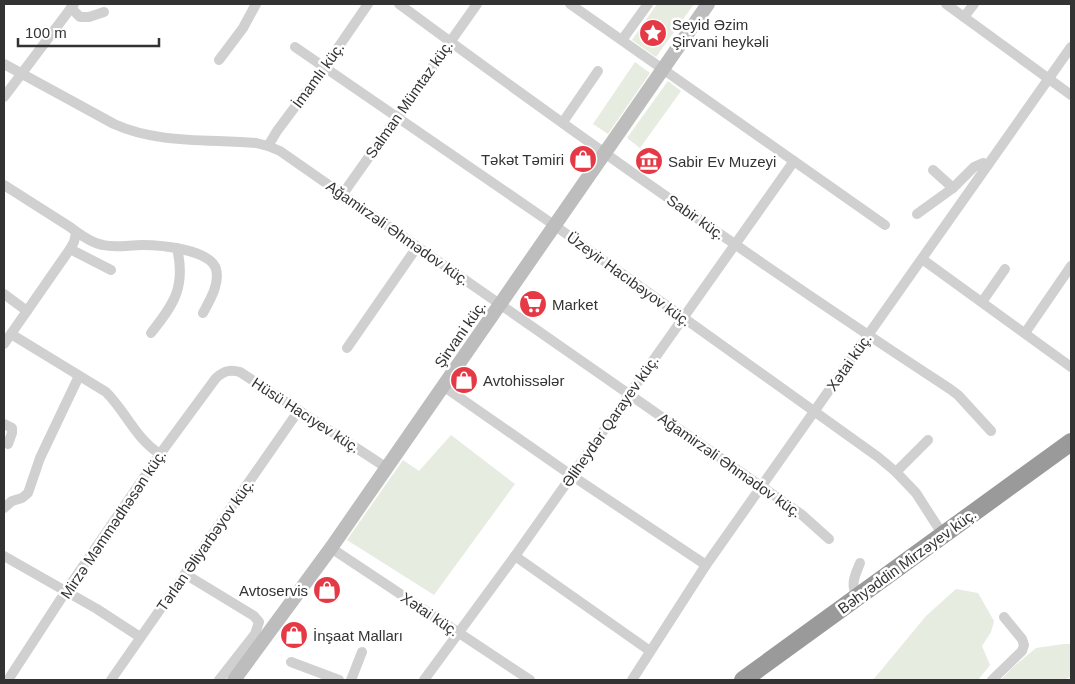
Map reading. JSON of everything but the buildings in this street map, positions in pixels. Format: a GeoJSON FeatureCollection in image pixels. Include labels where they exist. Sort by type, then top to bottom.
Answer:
{"type":"FeatureCollection","features":[{"type":"Feature","properties":{"kind":"highway","name":"Bəhyəddin Mirzəyev küç."},"geometry":{"type":"LineString","coordinates":[[744,680],[1071,442]]}},
{"type":"Feature","properties":{"kind":"main road","name":"Şirvani küç."},"geometry":{"type":"LineString","coordinates":[[234,680],[331,548],[708,4]]}},
{"type":"Feature","properties":{"kind":"street"},"geometry":{"type":"LineString","coordinates":[[219,60],[243,28],[256,4]]}},
{"type":"Feature","properties":{"kind":"street","name":"İmamlı küç."},"geometry":{"type":"LineString","coordinates":[[268,146],[368,4]]}},
{"type":"Feature","properties":{"kind":"street","name":"Sabir küç."},"geometry":{"type":"LineString","coordinates":[[399,4],[604,153],[736,245],[950,388],[991,431]]}},
{"type":"Feature","properties":{"kind":"street","name":"Salman Mümtaz küç."},"geometry":{"type":"LineString","coordinates":[[342,195],[477,4]]}},
{"type":"Feature","properties":{"kind":"street"},"geometry":{"type":"LineString","coordinates":[[622,40],[648,4]]}},
{"type":"Feature","properties":{"kind":"street"},"geometry":{"type":"LineString","coordinates":[[946,4],[1071,95]]}},
{"type":"Feature","properties":{"kind":"street"},"geometry":{"type":"LineString","coordinates":[[964,17],[974,4]]}},
{"type":"Feature","properties":{"kind":"street"},"geometry":{"type":"LineString","coordinates":[[4,97],[20,73],[73,6],[80,17],[88,17],[104,12]]}},
{"type":"Feature","properties":{"kind":"street"},"geometry":{"type":"LineString","coordinates":[[576,6],[662,69],[885,225]]}},
{"type":"Feature","properties":{"kind":"street","name":"Üzeyir Hacıbəyov küç."},"geometry":{"type":"LineString","coordinates":[[294,47],[554,225],[878,457],[916,493],[943,535]]}},
{"type":"Feature","properties":{"kind":"street","name":"Xətai küç."},"geometry":{"type":"LineString","coordinates":[[632,680],[706,565],[1071,47]]}},
{"type":"Feature","properties":{"kind":"street","name":"Ağamirzəli Əhmədov küç."},"geometry":{"type":"LineString","coordinates":[[4,64],[114,124],[133,132],[168,138],[256,143],[280,151],[801,514],[829,538]]}},
{"type":"Feature","properties":{"kind":"street"},"geometry":{"type":"LineString","coordinates":[[563,122],[598,71]]}},
{"type":"Feature","properties":{"kind":"street","name":"Əliheydər Qarayev küç."},"geometry":{"type":"LineString","coordinates":[[424,680],[515,556],[794,161]]}},
{"type":"Feature","properties":{"kind":"street"},"geometry":{"type":"LineString","coordinates":[[917,214],[952,188],[979,164],[988,165]]}},
{"type":"Feature","properties":{"kind":"street"},"geometry":{"type":"LineString","coordinates":[[933,170],[952,188]]}},
{"type":"Feature","properties":{"kind":"street"},"geometry":{"type":"LineString","coordinates":[[4,185],[70,227],[76,233],[104,246],[144,245],[177,248],[203,256],[211,261],[215,267],[215,287],[203,312]]}},
{"type":"Feature","properties":{"kind":"street"},"geometry":{"type":"LineString","coordinates":[[4,344],[70,249],[76,233]]}},
{"type":"Feature","properties":{"kind":"street"},"geometry":{"type":"LineString","coordinates":[[348,348],[417,247]]}},
{"type":"Feature","properties":{"kind":"street"},"geometry":{"type":"LineString","coordinates":[[151,333],[168,312],[176,296],[180,282],[181,264],[177,248]]}},
{"type":"Feature","properties":{"kind":"street"},"geometry":{"type":"LineString","coordinates":[[70,249],[111,270]]}},
{"type":"Feature","properties":{"kind":"street"},"geometry":{"type":"LineString","coordinates":[[922,259],[1071,367]]}},
{"type":"Feature","properties":{"kind":"street"},"geometry":{"type":"LineString","coordinates":[[1026,333],[1071,266]]}},
{"type":"Feature","properties":{"kind":"street"},"geometry":{"type":"LineString","coordinates":[[982,302],[1005,269]]}},
{"type":"Feature","properties":{"kind":"street"},"geometry":{"type":"LineString","coordinates":[[4,294],[27,311]]}},
{"type":"Feature","properties":{"kind":"street"},"geometry":{"type":"LineString","coordinates":[[12,334],[106,392],[117,403],[142,439],[150,448],[160,454]]}},
{"type":"Feature","properties":{"kind":"street","name":"Hüsü Hacıyev küç."},"geometry":{"type":"LineString","coordinates":[[224,371],[240,372],[387,468]]}},
{"type":"Feature","properties":{"kind":"street","name":"Mirzə Məmmədhəsən küç."},"geometry":{"type":"LineString","coordinates":[[8,680],[66,591],[160,454],[216,378],[224,371]]}},
{"type":"Feature","properties":{"kind":"street"},"geometry":{"type":"LineString","coordinates":[[4,508],[12,501],[22,498],[28,493],[37,464],[80,376]]}},
{"type":"Feature","properties":{"kind":"street"},"geometry":{"type":"LineString","coordinates":[[443,386],[706,565]]}},
{"type":"Feature","properties":{"kind":"street","name":"Tərlan Əliyarbəyov küç."},"geometry":{"type":"LineString","coordinates":[[110,680],[299,410]]}},
{"type":"Feature","properties":{"kind":"street"},"geometry":{"type":"LineString","coordinates":[[4,424],[12,428],[8,444]]}},
{"type":"Feature","properties":{"kind":"street"},"geometry":{"type":"LineString","coordinates":[[896,472],[928,440]]}},
{"type":"Feature","properties":{"kind":"street","name":"Xətai küç."},"geometry":{"type":"LineString","coordinates":[[331,548],[530,680]]}},
{"type":"Feature","properties":{"kind":"street"},"geometry":{"type":"LineString","coordinates":[[4,556],[66,591],[140,637]]}},
{"type":"Feature","properties":{"kind":"street"},"geometry":{"type":"LineString","coordinates":[[515,556],[650,651]]}},
{"type":"Feature","properties":{"kind":"street"},"geometry":{"type":"LineString","coordinates":[[857,597],[853,589],[853,583],[860,563]]}},
{"type":"Feature","properties":{"kind":"street"},"geometry":{"type":"LineString","coordinates":[[185,574],[254,616],[259,622],[255,634],[219,680]]}},
{"type":"Feature","properties":{"kind":"street"},"geometry":{"type":"LineString","coordinates":[[992,680],[1022,651],[1024,645],[1022,639],[1004,617]]}},
{"type":"Feature","properties":{"kind":"street"},"geometry":{"type":"LineString","coordinates":[[351,680],[362,652]]}},
{"type":"Feature","properties":{"kind":"street"},"geometry":{"type":"LineString","coordinates":[[291,662],[339,680]]}},
{"type":"Feature","properties":{"kind":"shaded area"},"geometry":{"type":"Polygon","coordinates":[[[657,4],[694,4],[656,57],[632,40],[657,4]]]}},
{"type":"Feature","properties":{"kind":"shaded area"},"geometry":{"type":"Polygon","coordinates":[[[635,62],[650,73],[608,134],[593,124],[635,62]]]}},
{"type":"Feature","properties":{"kind":"shaded area"},"geometry":{"type":"Polygon","coordinates":[[[668,81],[681,91],[640,148],[627,138],[668,81]]]}},
{"type":"Feature","properties":{"kind":"shaded area"},"geometry":{"type":"Polygon","coordinates":[[[451,435],[515,484],[434,595],[347,540],[403,460],[419,471],[451,435]]]}},
{"type":"Feature","properties":{"kind":"shaded area"},"geometry":{"type":"Polygon","coordinates":[[[956,589],[978,593],[994,621],[991,632],[982,646],[990,665],[978,680],[873,680],[926,616],[956,589]]]}},
{"type":"Feature","properties":{"kind":"shaded area"},"geometry":{"type":"Polygon","coordinates":[[[1071,644],[1071,677],[1063,680],[1001,680],[1036,648],[1071,644]]]}},
{"type":"Feature","properties":{"kind":"place","name":"Seyid Əzim Şirvani heykəli"},"geometry":{"type":"Point","coordinates":[653,33]}},
{"type":"Feature","properties":{"kind":"place","name":"Təkət Təmiri"},"geometry":{"type":"Point","coordinates":[583,159]}},
{"type":"Feature","properties":{"kind":"place","name":"Sabir Ev Muzeyi"},"geometry":{"type":"Point","coordinates":[649,161]}},
{"type":"Feature","properties":{"kind":"place","name":"Market"},"geometry":{"type":"Point","coordinates":[533,304]}},
{"type":"Feature","properties":{"kind":"place","name":"Avtohissələr"},"geometry":{"type":"Point","coordinates":[464,380]}},
{"type":"Feature","properties":{"kind":"place","name":"Avtoservis"},"geometry":{"type":"Point","coordinates":[327,590]}},
{"type":"Feature","properties":{"kind":"place","name":"İnşaat Malları"},"geometry":{"type":"Point","coordinates":[294,635]}}]}
